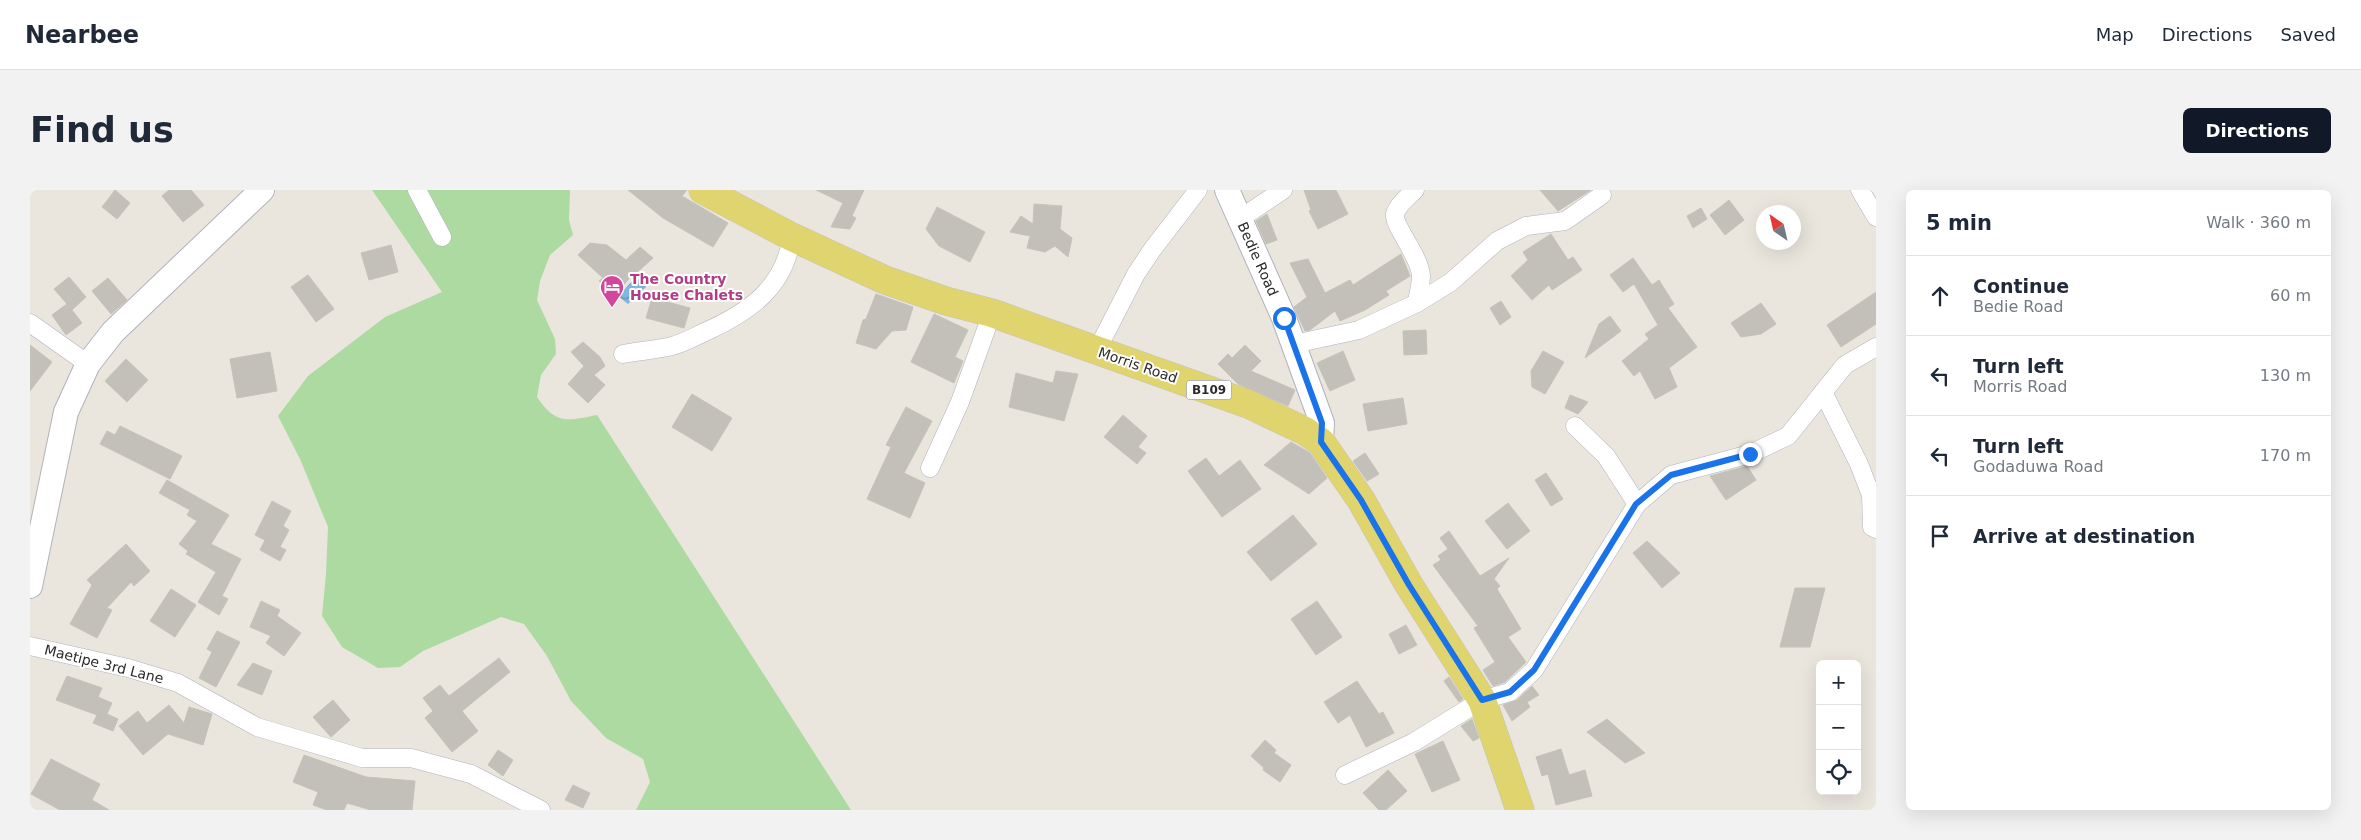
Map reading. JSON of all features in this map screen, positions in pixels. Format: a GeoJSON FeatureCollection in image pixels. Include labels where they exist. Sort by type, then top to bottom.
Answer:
{"type":"FeatureCollection","features":[{"type":"Feature","properties":{"kind":"main road"},"geometry":{"type":"LineString","coordinates":[[30,586],[66,412],[88,364],[113,332],[262,190]]}},
{"type":"Feature","properties":{"kind":"main road","name":"Morris Road"},"geometry":{"type":"LineString","coordinates":[[703,190],[792,237],[885,280],[946,301],[992,314],[1248,404],[1306,432],[1321,442],[1361,500],[1409,585],[1482,700],[1520,810]]}},
{"type":"Feature","properties":{"kind":"main road","name":"Bedie Road"},"geometry":{"type":"LineString","coordinates":[[1227,190],[1241,218],[1294,344],[1322,423],[1321,442]]}},
{"type":"Feature","properties":{"kind":"street"},"geometry":{"type":"LineString","coordinates":[[416,190],[442,237]]}},
{"type":"Feature","properties":{"kind":"street"},"geometry":{"type":"LineString","coordinates":[[1097,350],[1136,274],[1198,190]]}},
{"type":"Feature","properties":{"kind":"street"},"geometry":{"type":"LineString","coordinates":[[1241,218],[1283,190]]}},
{"type":"Feature","properties":{"kind":"street"},"geometry":{"type":"LineString","coordinates":[[1415,190],[1398,208],[1395,217],[1399,230],[1414,251],[1421,276],[1416,303]]}},
{"type":"Feature","properties":{"kind":"street"},"geometry":{"type":"LineString","coordinates":[[1860,190],[1876,217]]}},
{"type":"Feature","properties":{"kind":"street"},"geometry":{"type":"LineString","coordinates":[[1294,344],[1359,330],[1416,303],[1451,282],[1497,241],[1526,226],[1565,221],[1602,195]]}},
{"type":"Feature","properties":{"kind":"street"},"geometry":{"type":"LineString","coordinates":[[623,354],[674,346],[730,320],[756,304],[775,282],[790,249],[792,237]]}},
{"type":"Feature","properties":{"kind":"street"},"geometry":{"type":"LineString","coordinates":[[930,468],[960,402],[992,314]]}},
{"type":"Feature","properties":{"kind":"street"},"geometry":{"type":"LineString","coordinates":[[30,323],[88,364]]}},
{"type":"Feature","properties":{"kind":"street"},"geometry":{"type":"LineString","coordinates":[[1346,776],[1414,742],[1482,700],[1510,692],[1534,670],[1636,504],[1671,475],[1750,454],[1788,436],[1845,365],[1876,348]]}},
{"type":"Feature","properties":{"kind":"street"},"geometry":{"type":"LineString","coordinates":[[1823,392],[1859,464],[1871,495],[1872,527],[1876,529]]}},
{"type":"Feature","properties":{"kind":"street"},"geometry":{"type":"LineString","coordinates":[[1575,426],[1606,456],[1636,504]]}},
{"type":"Feature","properties":{"kind":"street","name":"Maetipe 3rd Lane"},"geometry":{"type":"LineString","coordinates":[[30,646],[128,668],[178,684],[257,727],[362,758],[411,758],[471,774],[540,810]]}},
{"type":"Feature","properties":{"kind":"green space"},"geometry":{"type":"Polygon","coordinates":[[[372,190],[570,190],[569,220],[573,235],[550,255],[540,281],[537,300],[555,339],[556,354],[541,375],[537,397],[556,417],[578,419],[597,415],[851,810],[636,810],[650,782],[643,759],[606,738],[571,701],[547,656],[524,624],[501,617],[423,651],[400,667],[378,668],[342,647],[322,616],[328,527],[300,459],[278,416],[308,376],[385,317],[442,292],[372,190]]]}},
{"type":"Feature","properties":{"kind":"water"},"geometry":{"type":"Polygon","coordinates":[[[636,277],[646,287],[628,304],[618,296],[636,277]]]}},
{"type":"Feature","properties":{"kind":"building"},"geometry":{"type":"Polygon","coordinates":[[[115,190],[130,203],[117,219],[102,207],[115,190]]]}},
{"type":"Feature","properties":{"kind":"building"},"geometry":{"type":"Polygon","coordinates":[[[169,190],[191,190],[204,205],[183,222],[162,196],[169,190]]]}},
{"type":"Feature","properties":{"kind":"building"},"geometry":{"type":"Polygon","coordinates":[[[628,190],[687,190],[682,196],[728,223],[713,247],[663,218],[628,190]]]}},
{"type":"Feature","properties":{"kind":"building"},"geometry":{"type":"Polygon","coordinates":[[[816,190],[864,190],[852,216],[856,218],[850,229],[831,227],[843,203],[816,190]]]}},
{"type":"Feature","properties":{"kind":"building"},"geometry":{"type":"Polygon","coordinates":[[[1304,190],[1336,190],[1348,214],[1318,229],[1309,211],[1311,210],[1304,190]]]}},
{"type":"Feature","properties":{"kind":"building"},"geometry":{"type":"Polygon","coordinates":[[[1540,190],[1591,190],[1558,211],[1540,190]]]}},
{"type":"Feature","properties":{"kind":"building"},"geometry":{"type":"Polygon","coordinates":[[[1729,200],[1744,220],[1725,235],[1710,215],[1729,200]]]}},
{"type":"Feature","properties":{"kind":"building"},"geometry":{"type":"Polygon","coordinates":[[[1034,204],[1062,206],[1060,229],[1072,238],[1068,257],[1055,246],[1045,252],[1027,248],[1030,236],[1010,232],[1021,216],[1033,224],[1034,204]]]}},
{"type":"Feature","properties":{"kind":"building"},"geometry":{"type":"Polygon","coordinates":[[[937,207],[985,232],[970,262],[939,246],[926,229],[937,207]]]}},
{"type":"Feature","properties":{"kind":"building"},"geometry":{"type":"Polygon","coordinates":[[[1701,208],[1707,219],[1693,228],[1687,216],[1701,208]]]}},
{"type":"Feature","properties":{"kind":"building"},"geometry":{"type":"Polygon","coordinates":[[[1267,214],[1277,240],[1266,244],[1256,221],[1267,214]]]}},
{"type":"Feature","properties":{"kind":"building"},"geometry":{"type":"Polygon","coordinates":[[[1551,234],[1568,260],[1573,257],[1582,270],[1552,290],[1549,285],[1532,300],[1511,276],[1528,260],[1523,252],[1551,234]]]}},
{"type":"Feature","properties":{"kind":"building"},"geometry":{"type":"Polygon","coordinates":[[[590,243],[607,245],[626,260],[640,247],[653,258],[632,275],[616,294],[599,281],[603,278],[578,255],[590,243]]]}},
{"type":"Feature","properties":{"kind":"building"},"geometry":{"type":"Polygon","coordinates":[[[391,245],[398,272],[369,280],[361,253],[391,245]]]}},
{"type":"Feature","properties":{"kind":"building"},"geometry":{"type":"Polygon","coordinates":[[[1401,254],[1410,276],[1386,291],[1389,295],[1365,310],[1340,321],[1335,311],[1310,330],[1305,331],[1294,307],[1307,297],[1290,263],[1308,259],[1325,293],[1350,280],[1353,285],[1401,254]]]}},
{"type":"Feature","properties":{"kind":"building"},"geometry":{"type":"Polygon","coordinates":[[[1633,258],[1652,285],[1659,280],[1674,304],[1668,308],[1697,347],[1669,368],[1677,387],[1655,399],[1640,371],[1634,376],[1622,361],[1649,339],[1645,334],[1658,325],[1634,284],[1623,292],[1610,275],[1633,258]]]}},
{"type":"Feature","properties":{"kind":"building"},"geometry":{"type":"Polygon","coordinates":[[[308,275],[334,309],[316,322],[291,287],[308,275]]]}},
{"type":"Feature","properties":{"kind":"building"},"geometry":{"type":"Polygon","coordinates":[[[69,277],[86,297],[72,310],[82,323],[66,335],[52,315],[67,304],[54,289],[69,277]]]}},
{"type":"Feature","properties":{"kind":"building"},"geometry":{"type":"Polygon","coordinates":[[[108,278],[127,300],[111,314],[92,291],[108,278]]]}},
{"type":"Feature","properties":{"kind":"building"},"geometry":{"type":"Polygon","coordinates":[[[1876,292],[1876,324],[1841,347],[1827,325],[1876,292]]]}},
{"type":"Feature","properties":{"kind":"building"},"geometry":{"type":"Polygon","coordinates":[[[876,294],[913,307],[906,330],[892,331],[876,349],[856,343],[863,320],[866,319],[876,294]]]}},
{"type":"Feature","properties":{"kind":"building"},"geometry":{"type":"Polygon","coordinates":[[[652,298],[690,308],[684,328],[646,318],[652,298]]]}},
{"type":"Feature","properties":{"kind":"building"},"geometry":{"type":"Polygon","coordinates":[[[1501,301],[1511,317],[1500,325],[1490,308],[1501,301]]]}},
{"type":"Feature","properties":{"kind":"building"},"geometry":{"type":"Polygon","coordinates":[[[1761,303],[1776,324],[1761,334],[1741,337],[1731,323],[1761,303]]]}},
{"type":"Feature","properties":{"kind":"building"},"geometry":{"type":"Polygon","coordinates":[[[934,314],[968,330],[955,357],[963,361],[954,383],[911,362],[934,314]]]}},
{"type":"Feature","properties":{"kind":"building"},"geometry":{"type":"Polygon","coordinates":[[[1610,316],[1621,331],[1585,358],[1599,324],[1610,316]]]}},
{"type":"Feature","properties":{"kind":"building"},"geometry":{"type":"Polygon","coordinates":[[[1426,330],[1427,354],[1404,355],[1403,331],[1426,330]]]}},
{"type":"Feature","properties":{"kind":"building"},"geometry":{"type":"Polygon","coordinates":[[[583,342],[600,357],[605,366],[594,375],[605,385],[588,403],[568,384],[584,366],[571,352],[583,342]]]}},
{"type":"Feature","properties":{"kind":"building"},"geometry":{"type":"Polygon","coordinates":[[[30,345],[52,362],[30,391],[30,345]]]}},
{"type":"Feature","properties":{"kind":"building"},"geometry":{"type":"Polygon","coordinates":[[[1245,345],[1261,361],[1251,371],[1295,390],[1288,406],[1238,384],[1218,364],[1228,354],[1232,358],[1245,345]]]}},
{"type":"Feature","properties":{"kind":"building"},"geometry":{"type":"Polygon","coordinates":[[[1343,351],[1355,380],[1330,391],[1317,363],[1343,351]]]}},
{"type":"Feature","properties":{"kind":"building"},"geometry":{"type":"Polygon","coordinates":[[[1543,351],[1564,362],[1545,394],[1532,387],[1531,371],[1543,351]]]}},
{"type":"Feature","properties":{"kind":"building"},"geometry":{"type":"Polygon","coordinates":[[[270,352],[277,391],[237,398],[230,359],[270,352]]]}},
{"type":"Feature","properties":{"kind":"building"},"geometry":{"type":"Polygon","coordinates":[[[126,359],[148,380],[127,402],[105,381],[126,359]]]}},
{"type":"Feature","properties":{"kind":"building"},"geometry":{"type":"Polygon","coordinates":[[[1056,371],[1078,374],[1064,421],[1009,407],[1016,373],[1053,383],[1056,371]]]}},
{"type":"Feature","properties":{"kind":"building"},"geometry":{"type":"Polygon","coordinates":[[[692,394],[732,418],[712,451],[672,427],[692,394]]]}},
{"type":"Feature","properties":{"kind":"building"},"geometry":{"type":"Polygon","coordinates":[[[1570,395],[1588,402],[1578,414],[1565,408],[1570,395]]]}},
{"type":"Feature","properties":{"kind":"building"},"geometry":{"type":"Polygon","coordinates":[[[1403,398],[1407,424],[1368,431],[1363,404],[1403,398]]]}},
{"type":"Feature","properties":{"kind":"building"},"geometry":{"type":"Polygon","coordinates":[[[906,407],[932,421],[904,473],[925,483],[910,518],[867,499],[891,447],[886,445],[906,407]]]}},
{"type":"Feature","properties":{"kind":"building"},"geometry":{"type":"Polygon","coordinates":[[[1123,415],[1147,436],[1138,447],[1146,453],[1137,464],[1104,437],[1123,415]]]}},
{"type":"Feature","properties":{"kind":"building"},"geometry":{"type":"Polygon","coordinates":[[[120,426],[182,456],[170,479],[100,444],[107,431],[115,435],[120,426]]]}},
{"type":"Feature","properties":{"kind":"building"},"geometry":{"type":"Polygon","coordinates":[[[1291,442],[1310,453],[1327,478],[1309,494],[1264,465],[1291,442]]]}},
{"type":"Feature","properties":{"kind":"building"},"geometry":{"type":"Polygon","coordinates":[[[1365,453],[1379,474],[1367,481],[1353,461],[1365,453]]]}},
{"type":"Feature","properties":{"kind":"building"},"geometry":{"type":"Polygon","coordinates":[[[1206,458],[1219,476],[1240,460],[1261,489],[1222,517],[1188,471],[1206,458]]]}},
{"type":"Feature","properties":{"kind":"building"},"geometry":{"type":"Polygon","coordinates":[[[1747,466],[1756,480],[1726,500],[1710,476],[1747,466]]]}},
{"type":"Feature","properties":{"kind":"building"},"geometry":{"type":"Polygon","coordinates":[[[1546,473],[1563,499],[1551,506],[1535,480],[1546,473]]]}},
{"type":"Feature","properties":{"kind":"building"},"geometry":{"type":"Polygon","coordinates":[[[167,480],[229,515],[211,544],[241,559],[222,596],[228,599],[219,615],[198,602],[216,572],[186,554],[188,551],[179,544],[197,521],[187,515],[190,510],[159,493],[167,480]]]}},
{"type":"Feature","properties":{"kind":"building"},"geometry":{"type":"Polygon","coordinates":[[[272,501],[291,511],[283,526],[289,530],[280,547],[286,550],[280,561],[260,550],[265,540],[255,535],[272,501]]]}},
{"type":"Feature","properties":{"kind":"building"},"geometry":{"type":"Polygon","coordinates":[[[1508,503],[1530,531],[1507,549],[1485,521],[1508,503]]]}},
{"type":"Feature","properties":{"kind":"building"},"geometry":{"type":"Polygon","coordinates":[[[1293,515],[1317,544],[1271,581],[1247,552],[1293,515]]]}},
{"type":"Feature","properties":{"kind":"building"},"geometry":{"type":"Polygon","coordinates":[[[1449,531],[1480,576],[1509,558],[1494,579],[1500,586],[1497,589],[1521,629],[1508,637],[1526,662],[1505,682],[1493,686],[1483,670],[1495,662],[1474,628],[1478,626],[1433,565],[1441,560],[1438,556],[1448,549],[1440,538],[1449,531]]]}},
{"type":"Feature","properties":{"kind":"building"},"geometry":{"type":"Polygon","coordinates":[[[1647,541],[1680,573],[1662,588],[1633,553],[1647,541]]]}},
{"type":"Feature","properties":{"kind":"building"},"geometry":{"type":"Polygon","coordinates":[[[126,544],[150,571],[134,586],[131,582],[107,608],[112,610],[97,638],[70,624],[92,585],[87,580],[126,544]]]}},
{"type":"Feature","properties":{"kind":"building"},"geometry":{"type":"Polygon","coordinates":[[[1795,588],[1825,588],[1810,647],[1780,647],[1795,588]]]}},
{"type":"Feature","properties":{"kind":"building"},"geometry":{"type":"Polygon","coordinates":[[[171,589],[196,605],[175,637],[150,621],[171,589]]]}},
{"type":"Feature","properties":{"kind":"building"},"geometry":{"type":"Polygon","coordinates":[[[261,601],[280,610],[277,616],[301,633],[284,656],[266,643],[271,636],[250,627],[261,601]]]}},
{"type":"Feature","properties":{"kind":"building"},"geometry":{"type":"Polygon","coordinates":[[[1317,601],[1342,637],[1316,655],[1291,619],[1317,601]]]}},
{"type":"Feature","properties":{"kind":"building"},"geometry":{"type":"Polygon","coordinates":[[[1406,625],[1417,645],[1399,654],[1389,634],[1406,625]]]}},
{"type":"Feature","properties":{"kind":"building"},"geometry":{"type":"Polygon","coordinates":[[[217,631],[240,642],[216,687],[199,678],[212,652],[207,649],[217,631]]]}},
{"type":"Feature","properties":{"kind":"building"},"geometry":{"type":"Polygon","coordinates":[[[499,658],[510,672],[462,711],[478,731],[452,752],[425,718],[433,711],[423,698],[440,685],[449,696],[499,658]]]}},
{"type":"Feature","properties":{"kind":"building"},"geometry":{"type":"Polygon","coordinates":[[[253,663],[272,671],[262,695],[237,685],[253,663]]]}},
{"type":"Feature","properties":{"kind":"building"},"geometry":{"type":"Polygon","coordinates":[[[67,676],[102,688],[98,697],[112,703],[107,714],[118,719],[113,731],[93,723],[97,715],[56,700],[67,676]]]}},
{"type":"Feature","properties":{"kind":"building"},"geometry":{"type":"Polygon","coordinates":[[[1449,677],[1463,699],[1459,702],[1444,681],[1449,677]]]}},
{"type":"Feature","properties":{"kind":"building"},"geometry":{"type":"Polygon","coordinates":[[[1357,681],[1379,714],[1383,712],[1394,733],[1366,747],[1350,715],[1338,723],[1324,702],[1357,681]]]}},
{"type":"Feature","properties":{"kind":"building"},"geometry":{"type":"Polygon","coordinates":[[[1532,686],[1539,695],[1527,702],[1530,707],[1512,721],[1503,705],[1517,700],[1532,686]]]}},
{"type":"Feature","properties":{"kind":"building"},"geometry":{"type":"Polygon","coordinates":[[[333,700],[350,720],[331,737],[313,717],[333,700]]]}},
{"type":"Feature","properties":{"kind":"building"},"geometry":{"type":"Polygon","coordinates":[[[169,705],[184,723],[189,707],[212,714],[203,745],[168,734],[143,755],[119,726],[138,711],[147,723],[169,705]]]}},
{"type":"Feature","properties":{"kind":"building"},"geometry":{"type":"Polygon","coordinates":[[[1472,719],[1479,738],[1473,741],[1461,726],[1472,719]]]}},
{"type":"Feature","properties":{"kind":"building"},"geometry":{"type":"Polygon","coordinates":[[[1607,719],[1645,753],[1625,763],[1587,732],[1607,719]]]}},
{"type":"Feature","properties":{"kind":"building"},"geometry":{"type":"Polygon","coordinates":[[[1265,740],[1276,750],[1274,753],[1291,765],[1280,782],[1263,770],[1264,768],[1251,756],[1265,740]]]}},
{"type":"Feature","properties":{"kind":"building"},"geometry":{"type":"Polygon","coordinates":[[[1443,741],[1460,780],[1432,792],[1415,754],[1443,741]]]}},
{"type":"Feature","properties":{"kind":"building"},"geometry":{"type":"Polygon","coordinates":[[[1561,749],[1569,775],[1585,770],[1592,796],[1556,805],[1548,774],[1542,776],[1536,757],[1561,749]]]}},
{"type":"Feature","properties":{"kind":"building"},"geometry":{"type":"Polygon","coordinates":[[[498,750],[513,760],[503,776],[488,765],[498,750]]]}},
{"type":"Feature","properties":{"kind":"building"},"geometry":{"type":"Polygon","coordinates":[[[304,755],[366,777],[415,781],[412,810],[371,810],[347,803],[344,810],[327,810],[313,805],[318,792],[293,782],[304,755]]]}},
{"type":"Feature","properties":{"kind":"building"},"geometry":{"type":"Polygon","coordinates":[[[51,759],[100,784],[92,800],[109,810],[60,810],[31,794],[51,759]]]}},
{"type":"Feature","properties":{"kind":"building"},"geometry":{"type":"Polygon","coordinates":[[[1388,770],[1407,791],[1386,810],[1379,810],[1363,793],[1388,770]]]}},
{"type":"Feature","properties":{"kind":"building"},"geometry":{"type":"Polygon","coordinates":[[[573,785],[590,793],[583,808],[565,800],[573,785]]]}},
{"type":"Feature","properties":{"kind":"place","name":"The Country House Chalets"},"geometry":{"type":"Point","coordinates":[612,308]}},
{"type":"Feature","properties":{"kind":"route"},"geometry":{"type":"LineString","coordinates":[[1284,318],[1322,423],[1321,442],[1332,454],[1361,500],[1409,585],[1449,645],[1482,700],[1510,692],[1534,670],[1636,504],[1671,475],[1750,454]]}}]}
